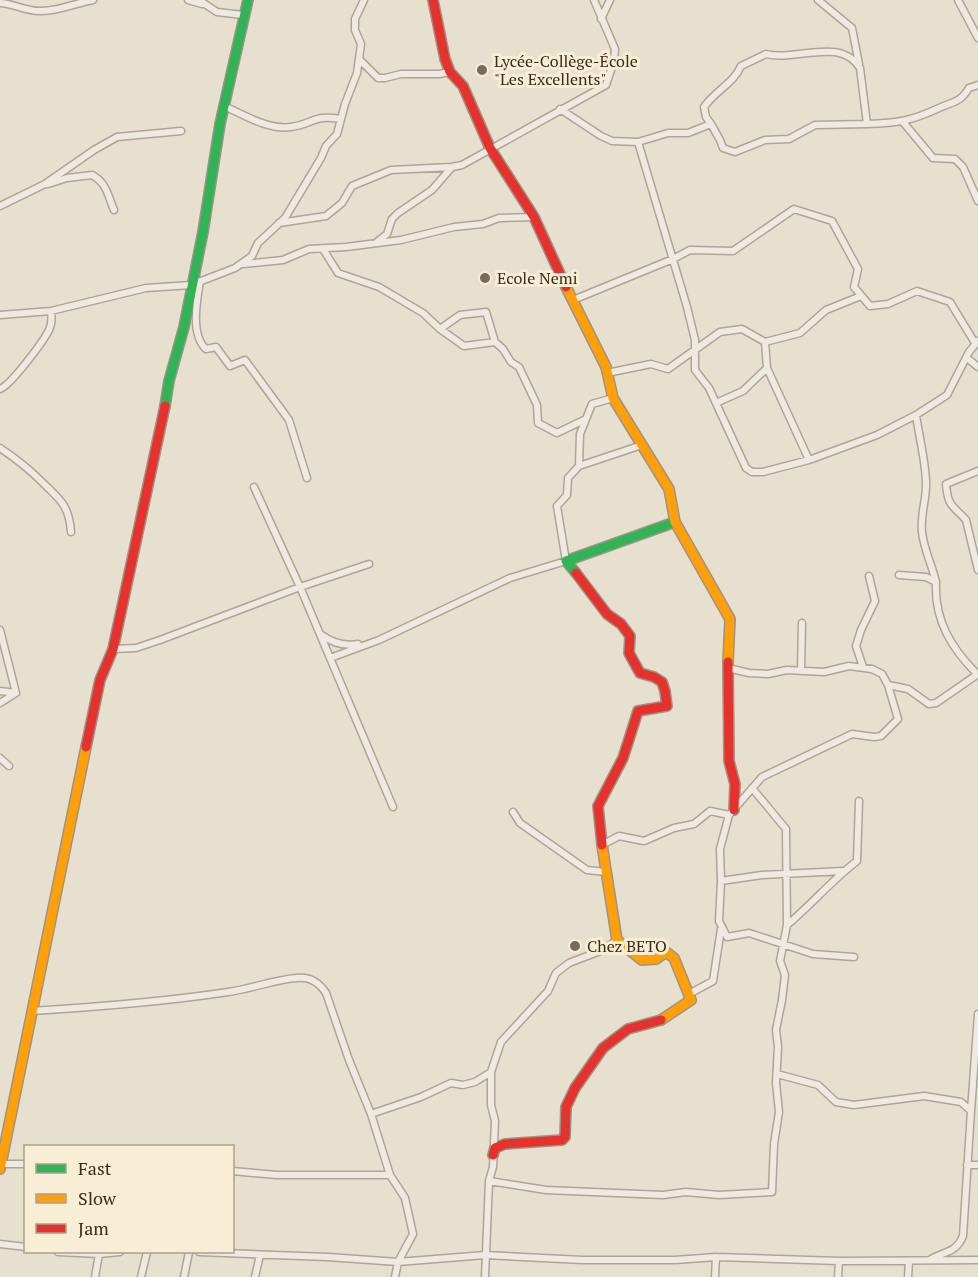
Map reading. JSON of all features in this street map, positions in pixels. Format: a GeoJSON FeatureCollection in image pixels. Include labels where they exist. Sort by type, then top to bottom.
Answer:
{"type":"FeatureCollection","features":[{"type":"Feature","properties":{"kind":"street"},"geometry":{"type":"LineString","coordinates":[[0,3],[23,10],[42,11],[93,0]]}},
{"type":"Feature","properties":{"kind":"street"},"geometry":{"type":"LineString","coordinates":[[188,0],[206,5]]}},
{"type":"Feature","properties":{"kind":"street"},"geometry":{"type":"LineString","coordinates":[[200,0],[217,12],[243,15]]}},
{"type":"Feature","properties":{"kind":"street"},"geometry":{"type":"LineString","coordinates":[[248,0],[213,162],[196,283],[195,315],[202,346],[206,349],[216,347],[230,366],[245,360],[289,420],[307,478]]}},
{"type":"Feature","properties":{"kind":"street"},"geometry":{"type":"LineString","coordinates":[[0,315],[51,311],[138,290],[196,283],[216,277],[243,264],[252,256],[258,243],[285,218],[315,169],[326,146],[337,134],[347,98],[354,84],[361,45],[355,30],[355,19],[364,0]]}},
{"type":"Feature","properties":{"kind":"street"},"geometry":{"type":"LineString","coordinates":[[433,0],[445,59],[450,72],[472,103],[490,148],[534,218],[607,373],[613,398],[669,489],[675,522],[730,619],[729,762],[735,784],[731,812],[720,849],[719,921],[721,926],[727,937],[749,933],[813,954],[854,957]]}},
{"type":"Feature","properties":{"kind":"street"},"geometry":{"type":"LineString","coordinates":[[279,223],[326,216],[342,203],[352,186],[391,170],[452,167],[468,162],[606,85],[614,61],[615,49],[594,0]]}},
{"type":"Feature","properties":{"kind":"street"},"geometry":{"type":"LineString","coordinates":[[602,19],[610,0]]}},
{"type":"Feature","properties":{"kind":"street"},"geometry":{"type":"LineString","coordinates":[[818,0],[852,28],[867,124]]}},
{"type":"Feature","properties":{"kind":"street"},"geometry":{"type":"LineString","coordinates":[[958,0],[978,38]]}},
{"type":"Feature","properties":{"kind":"street"},"geometry":{"type":"LineString","coordinates":[[860,68],[855,61],[840,53],[823,51],[776,57],[766,54],[741,66],[738,74],[711,96],[704,107],[706,117],[723,148],[735,152],[765,140],[789,139],[815,125],[903,122],[955,102],[963,98],[969,88],[978,85]]}},
{"type":"Feature","properties":{"kind":"street"},"geometry":{"type":"LineString","coordinates":[[359,59],[378,78],[401,74],[450,72]]}},
{"type":"Feature","properties":{"kind":"street"},"geometry":{"type":"LineString","coordinates":[[224,106],[264,123],[283,128],[294,127],[320,117],[340,119]]}},
{"type":"Feature","properties":{"kind":"street"},"geometry":{"type":"LineString","coordinates":[[560,109],[612,141],[638,142],[657,136],[688,133],[711,124]]}},
{"type":"Feature","properties":{"kind":"street"},"geometry":{"type":"LineString","coordinates":[[903,122],[933,158],[955,159],[963,167],[978,201]]}},
{"type":"Feature","properties":{"kind":"street"},"geometry":{"type":"LineString","coordinates":[[0,206],[45,184],[117,137],[181,131]]}},
{"type":"Feature","properties":{"kind":"street"},"geometry":{"type":"LineString","coordinates":[[573,300],[673,259],[690,250],[733,251],[794,209],[832,221],[858,269],[854,287],[870,306],[888,304],[917,291],[950,302],[976,342],[947,395],[916,415],[878,435],[808,460],[763,472],[752,472],[746,468],[716,403],[695,370],[695,340],[687,307],[673,259],[638,142]]}},
{"type":"Feature","properties":{"kind":"street"},"geometry":{"type":"LineString","coordinates":[[374,243],[387,234],[392,219],[398,213],[432,190],[452,167]]}},
{"type":"Feature","properties":{"kind":"street"},"geometry":{"type":"LineString","coordinates":[[45,184],[92,175],[106,188],[114,210]]}},
{"type":"Feature","properties":{"kind":"street"},"geometry":{"type":"LineString","coordinates":[[243,264],[273,261],[309,249],[401,240],[446,229],[483,224],[499,218],[534,218]]}},
{"type":"Feature","properties":{"kind":"street"},"geometry":{"type":"LineString","coordinates":[[323,249],[338,273],[379,287],[423,313],[440,329],[464,346],[495,342]]}},
{"type":"Feature","properties":{"kind":"street"},"geometry":{"type":"LineString","coordinates":[[24,1164],[1,1167],[100,680],[114,649],[170,381],[196,283]]}},
{"type":"Feature","properties":{"kind":"street"},"geometry":{"type":"LineString","coordinates":[[607,373],[651,364],[668,369],[720,332],[742,329],[765,342],[800,333],[826,310],[861,296]]}},
{"type":"Feature","properties":{"kind":"street"},"geometry":{"type":"LineString","coordinates":[[0,389],[12,380],[49,331],[52,321],[51,311]]}},
{"type":"Feature","properties":{"kind":"street"},"geometry":{"type":"LineString","coordinates":[[440,329],[460,315],[486,312],[495,342],[511,362],[519,367],[537,405],[538,423],[557,433],[586,419]]}},
{"type":"Feature","properties":{"kind":"street"},"geometry":{"type":"LineString","coordinates":[[765,342],[767,368],[808,460]]}},
{"type":"Feature","properties":{"kind":"street"},"geometry":{"type":"LineString","coordinates":[[966,358],[978,367]]}},
{"type":"Feature","properties":{"kind":"street"},"geometry":{"type":"LineString","coordinates":[[716,403],[743,391],[767,368]]}},
{"type":"Feature","properties":{"kind":"street"},"geometry":{"type":"LineString","coordinates":[[579,466],[580,434],[592,404],[613,398]]}},
{"type":"Feature","properties":{"kind":"street"},"geometry":{"type":"LineString","coordinates":[[888,686],[908,689],[929,704],[936,703],[978,675],[948,639],[935,595],[936,582],[933,566],[925,548],[922,531],[921,516],[926,482],[916,415]]}},
{"type":"Feature","properties":{"kind":"street"},"geometry":{"type":"LineString","coordinates":[[493,1155],[495,1148],[505,1144],[562,1140],[565,1137],[566,1107],[575,1088],[603,1048],[628,1029],[665,1019],[691,1000],[674,958],[666,952],[656,959],[642,960],[617,940],[598,806],[623,758],[638,711],[667,705],[666,685],[660,678],[640,673],[629,653],[630,636],[621,624],[607,614],[566,561],[557,506],[567,495],[568,478],[579,466],[642,445]]}},
{"type":"Feature","properties":{"kind":"street"},"geometry":{"type":"LineString","coordinates":[[0,448],[23,463],[56,493],[66,507],[71,532]]}},
{"type":"Feature","properties":{"kind":"street"},"geometry":{"type":"LineString","coordinates":[[978,471],[946,484],[949,503],[956,513],[966,520],[978,570]]}},
{"type":"Feature","properties":{"kind":"street"},"geometry":{"type":"LineString","coordinates":[[254,487],[300,587],[393,807]]}},
{"type":"Feature","properties":{"kind":"street"},"geometry":{"type":"LineString","coordinates":[[330,658],[379,640],[510,578],[566,561],[675,522]]}},
{"type":"Feature","properties":{"kind":"street"},"geometry":{"type":"LineString","coordinates":[[114,649],[136,648],[369,564]]}},
{"type":"Feature","properties":{"kind":"street"},"geometry":{"type":"LineString","coordinates":[[899,575],[926,577],[936,582]]}},
{"type":"Feature","properties":{"kind":"street"},"geometry":{"type":"LineString","coordinates":[[863,667],[856,646],[875,601],[869,576]]}},
{"type":"Feature","properties":{"kind":"street"},"geometry":{"type":"LineString","coordinates":[[801,671],[802,623]]}},
{"type":"Feature","properties":{"kind":"street"},"geometry":{"type":"LineString","coordinates":[[0,630],[16,693]]}},
{"type":"Feature","properties":{"kind":"street"},"geometry":{"type":"LineString","coordinates":[[318,633],[331,641],[350,646],[379,640]]}},
{"type":"Feature","properties":{"kind":"street"},"geometry":{"type":"LineString","coordinates":[[728,668],[749,673],[768,674],[787,670],[824,672],[849,666],[863,667],[882,674],[898,719],[882,736],[852,734],[762,777],[731,812]]}},
{"type":"Feature","properties":{"kind":"street"},"geometry":{"type":"LineString","coordinates":[[0,691],[16,693]]}},
{"type":"Feature","properties":{"kind":"street"},"geometry":{"type":"LineString","coordinates":[[0,703],[16,693]]}},
{"type":"Feature","properties":{"kind":"street"},"geometry":{"type":"LineString","coordinates":[[0,759],[9,766]]}},
{"type":"Feature","properties":{"kind":"street"},"geometry":{"type":"LineString","coordinates":[[489,1181],[546,1190],[663,1196],[686,1192],[719,1195],[772,1192],[774,1144],[779,1112],[776,1030],[783,1000],[785,975],[780,961],[787,925],[786,829],[752,788]]}},
{"type":"Feature","properties":{"kind":"street"},"geometry":{"type":"LineString","coordinates":[[787,925],[806,909],[828,884],[857,861],[859,801]]}},
{"type":"Feature","properties":{"kind":"street"},"geometry":{"type":"LineString","coordinates":[[602,844],[619,836],[644,841],[674,828],[694,824],[710,811],[731,812]]}},
{"type":"Feature","properties":{"kind":"street"},"geometry":{"type":"LineString","coordinates":[[513,812],[520,823],[587,870],[606,872]]}},
{"type":"Feature","properties":{"kind":"street"},"geometry":{"type":"LineString","coordinates":[[721,880],[762,875],[844,871]]}},
{"type":"Feature","properties":{"kind":"street"},"geometry":{"type":"LineString","coordinates":[[689,994],[713,981],[721,926]]}},
{"type":"Feature","properties":{"kind":"street"},"geometry":{"type":"LineString","coordinates":[[485,1277],[489,1181],[495,1121],[491,1105],[491,1072],[501,1042],[548,991],[556,973],[568,963],[603,950],[617,940]]}},
{"type":"Feature","properties":{"kind":"street"},"geometry":{"type":"LineString","coordinates":[[31,1011],[133,1005],[231,992],[297,977],[311,979],[321,984],[371,1114],[390,1175],[405,1198],[413,1234],[398,1262],[395,1277]]}},
{"type":"Feature","properties":{"kind":"street"},"geometry":{"type":"LineString","coordinates":[[929,1260],[959,1245],[963,1236],[978,1014]]}},
{"type":"Feature","properties":{"kind":"street"},"geometry":{"type":"LineString","coordinates":[[371,1114],[421,1097],[451,1083],[474,1082],[491,1072]]}},
{"type":"Feature","properties":{"kind":"street"},"geometry":{"type":"LineString","coordinates":[[777,1074],[818,1085],[836,1101],[854,1105],[924,1096],[961,1102],[971,1112]]}},
{"type":"Feature","properties":{"kind":"street"},"geometry":{"type":"LineString","coordinates":[[967,1165],[978,1165]]}},
{"type":"Feature","properties":{"kind":"street"},"geometry":{"type":"LineString","coordinates":[[234,1172],[278,1175],[390,1175]]}},
{"type":"Feature","properties":{"kind":"street"},"geometry":{"type":"LineString","coordinates":[[0,1244],[24,1247]]}},
{"type":"Feature","properties":{"kind":"street"},"geometry":{"type":"LineString","coordinates":[[85,1253],[106,1253]]}},
{"type":"Feature","properties":{"kind":"street"},"geometry":{"type":"LineString","coordinates":[[141,1277],[147,1253]]}},
{"type":"Feature","properties":{"kind":"street"},"geometry":{"type":"LineString","coordinates":[[184,1277],[189,1253]]}},
{"type":"Feature","properties":{"kind":"street"},"geometry":{"type":"LineString","coordinates":[[230,1253],[398,1262],[485,1255],[582,1260],[675,1260],[716,1257],[839,1261],[978,1260]]}},
{"type":"Feature","properties":{"kind":"street"},"geometry":{"type":"LineString","coordinates":[[95,1277],[99,1254]]}},
{"type":"Feature","properties":{"kind":"street"},"geometry":{"type":"LineString","coordinates":[[255,1277],[260,1255]]}},
{"type":"Feature","properties":{"kind":"street"},"geometry":{"type":"LineString","coordinates":[[715,1277],[716,1257]]}},
{"type":"Feature","properties":{"kind":"street"},"geometry":{"type":"LineString","coordinates":[[908,1277],[909,1260]]}},
{"type":"Feature","properties":{"kind":"street"},"geometry":{"type":"LineString","coordinates":[[838,1277],[839,1261]]}},
{"type":"Feature","properties":{"kind":"traffic: fast"},"geometry":{"type":"LineString","coordinates":[[165,406],[169,381],[184,327],[203,232],[220,124],[248,0]]}},
{"type":"Feature","properties":{"kind":"traffic: fast"},"geometry":{"type":"LineString","coordinates":[[576,573],[566,561],[675,522]]}},
{"type":"Feature","properties":{"kind":"traffic: slow"},"geometry":{"type":"LineString","coordinates":[[566,287],[606,367],[613,398],[669,489],[675,522],[730,619],[728,662]]}},
{"type":"Feature","properties":{"kind":"traffic: slow"},"geometry":{"type":"LineString","coordinates":[[0,1169],[86,747]]}},
{"type":"Feature","properties":{"kind":"traffic: slow"},"geometry":{"type":"LineString","coordinates":[[602,845],[617,940],[642,960],[656,959],[666,952],[674,958],[691,1000],[661,1020]]}},
{"type":"Feature","properties":{"kind":"traffic: jam"},"geometry":{"type":"LineString","coordinates":[[433,0],[445,59],[450,72],[463,86],[490,148],[534,217],[566,287]]}},
{"type":"Feature","properties":{"kind":"traffic: jam"},"geometry":{"type":"LineString","coordinates":[[86,747],[100,680],[113,649],[165,406]]}},
{"type":"Feature","properties":{"kind":"traffic: jam"},"geometry":{"type":"LineString","coordinates":[[576,573],[607,614],[621,624],[630,636],[629,653],[640,673],[662,682],[667,706],[638,711],[623,758],[598,806],[602,845]]}},
{"type":"Feature","properties":{"kind":"traffic: jam"},"geometry":{"type":"LineString","coordinates":[[728,662],[729,761],[735,784],[734,810]]}},
{"type":"Feature","properties":{"kind":"traffic: jam"},"geometry":{"type":"LineString","coordinates":[[493,1155],[495,1148],[505,1144],[562,1140],[565,1137],[566,1107],[575,1088],[603,1048],[628,1029],[661,1020]]}},
{"type":"Feature","properties":{"kind":"place","name":"Lycée-Collège-École \"Les Excellents\""},"geometry":{"type":"Point","coordinates":[482,70]}},
{"type":"Feature","properties":{"kind":"place","name":"Ecole Nemi"},"geometry":{"type":"Point","coordinates":[485,278]}},
{"type":"Feature","properties":{"kind":"place","name":"Chez BETO"},"geometry":{"type":"Point","coordinates":[575,946]}}]}
